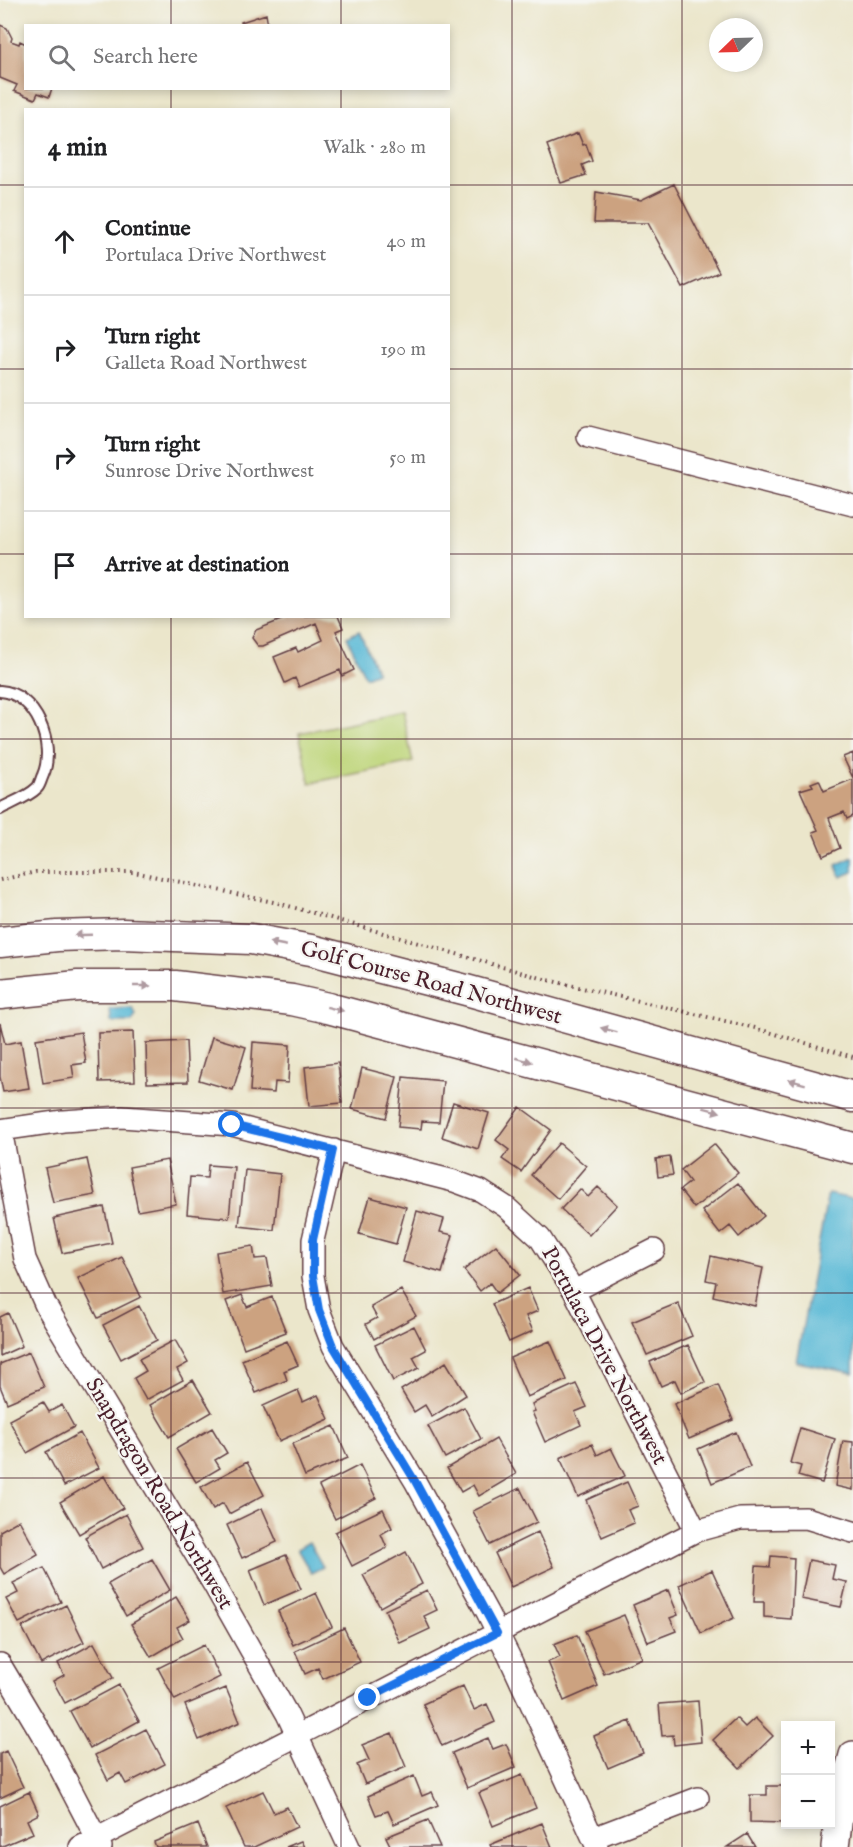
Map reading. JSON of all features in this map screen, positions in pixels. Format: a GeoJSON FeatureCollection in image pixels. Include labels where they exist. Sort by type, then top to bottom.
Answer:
{"type":"FeatureCollection","features":[{"type":"Feature","properties":{"kind":"main road","name":"Golf Course Road Northwest"},"geometry":{"type":"LineString","coordinates":[[0,942],[57,936],[123,934],[251,939],[311,950],[466,990],[853,1097]]}},
{"type":"Feature","properties":{"kind":"main road"},"geometry":{"type":"LineString","coordinates":[[0,994],[78,986],[175,986],[292,1000],[853,1148]]}},
{"type":"Feature","properties":{"kind":"street"},"geometry":{"type":"LineString","coordinates":[[588,437],[853,505]]}},
{"type":"Feature","properties":{"kind":"street","name":"Portulaca Drive Northwest"},"geometry":{"type":"LineString","coordinates":[[1,1130],[63,1121],[122,1117],[232,1125],[454,1181],[481,1191],[506,1207],[540,1238],[574,1291],[696,1531]]}},
{"type":"Feature","properties":{"kind":"street","name":"Snapdragon Road Northwest"},"geometry":{"type":"LineString","coordinates":[[1,1130],[25,1259],[46,1306],[214,1585],[297,1734],[349,1847]]}},
{"type":"Feature","properties":{"kind":"street"},"geometry":{"type":"LineString","coordinates":[[333,1150],[313,1240],[313,1276],[319,1310],[333,1346],[415,1481],[497,1633],[595,1842],[698,1798]]}},
{"type":"Feature","properties":{"kind":"street"},"geometry":{"type":"LineString","coordinates":[[574,1291],[654,1250]]}},
{"type":"Feature","properties":{"kind":"street"},"geometry":{"type":"LineString","coordinates":[[0,1664],[47,1743],[93,1844],[297,1734],[696,1531],[740,1519],[806,1518],[853,1532]]}},
{"type":"Feature","properties":{"kind":"street"},"geometry":{"type":"LineString","coordinates":[[835,1847],[841,1800],[853,1755]]}},
{"type":"Feature","properties":{"kind":"lane"},"geometry":{"type":"LineString","coordinates":[[0,691],[6,691],[30,705],[46,734],[47,765],[38,787],[0,809]]}},
{"type":"Feature","properties":{"kind":"path"},"geometry":{"type":"LineString","coordinates":[[0,880],[36,872],[114,872],[145,875],[278,903],[548,980],[755,1028],[853,1057]]}},
{"type":"Feature","properties":{"kind":"green space"},"geometry":{"type":"Polygon","coordinates":[[[402,712],[413,762],[310,783],[299,733],[402,712]]]}},
{"type":"Feature","properties":{"kind":"water"},"geometry":{"type":"Polygon","coordinates":[[[359,631],[377,672],[365,677],[347,637],[359,631]]]}},
{"type":"Feature","properties":{"kind":"water"},"geometry":{"type":"Polygon","coordinates":[[[853,857],[853,872],[841,877],[836,865],[853,857]]]}},
{"type":"Feature","properties":{"kind":"water"},"geometry":{"type":"Polygon","coordinates":[[[132,1008],[136,1015],[132,1022],[111,1022],[110,1009],[132,1008]]]}},
{"type":"Feature","properties":{"kind":"water"},"geometry":{"type":"Polygon","coordinates":[[[828,1194],[853,1199],[853,1373],[796,1362],[828,1194]]]}},
{"type":"Feature","properties":{"kind":"water"},"geometry":{"type":"Polygon","coordinates":[[[309,1542],[323,1567],[311,1573],[297,1549],[309,1542]]]}},
{"type":"Feature","properties":{"kind":"building"},"geometry":{"type":"Polygon","coordinates":[[[266,14],[268,24],[242,24],[241,22],[266,14]]]}},
{"type":"Feature","properties":{"kind":"building"},"geometry":{"type":"Polygon","coordinates":[[[0,25],[7,28],[12,38],[11,41],[24,43],[24,90],[51,90],[49,97],[38,93],[35,99],[14,91],[17,85],[0,78],[0,25]]]}},
{"type":"Feature","properties":{"kind":"building"},"geometry":{"type":"Polygon","coordinates":[[[578,133],[583,145],[586,144],[592,161],[582,165],[586,175],[561,183],[547,145],[578,133]]]}},
{"type":"Feature","properties":{"kind":"building"},"geometry":{"type":"Polygon","coordinates":[[[674,184],[719,272],[683,288],[648,223],[594,223],[596,192],[641,200],[674,184]]]}},
{"type":"Feature","properties":{"kind":"building"},"geometry":{"type":"Polygon","coordinates":[[[286,618],[339,618],[343,628],[336,631],[354,670],[342,676],[340,670],[299,687],[295,678],[285,683],[274,657],[296,648],[298,652],[323,640],[316,623],[263,646],[258,646],[252,638],[256,630],[286,618]]]}},
{"type":"Feature","properties":{"kind":"building"},"geometry":{"type":"Polygon","coordinates":[[[853,753],[853,778],[843,757],[853,753]]]}},
{"type":"Feature","properties":{"kind":"building"},"geometry":{"type":"Polygon","coordinates":[[[853,779],[853,816],[847,819],[844,812],[829,818],[840,848],[823,856],[813,832],[818,830],[800,790],[813,786],[811,783],[819,780],[824,791],[853,779]]]}},
{"type":"Feature","properties":{"kind":"building"},"geometry":{"type":"Polygon","coordinates":[[[0,1023],[5,1044],[21,1041],[29,1088],[3,1092],[0,1077],[0,1023]]]}},
{"type":"Feature","properties":{"kind":"building"},"geometry":{"type":"Polygon","coordinates":[[[81,1032],[86,1063],[72,1065],[74,1078],[43,1083],[36,1039],[81,1032]]]}},
{"type":"Feature","properties":{"kind":"building"},"geometry":{"type":"Polygon","coordinates":[[[133,1032],[135,1081],[99,1082],[98,1033],[133,1032]]]}},
{"type":"Feature","properties":{"kind":"building"},"geometry":{"type":"Polygon","coordinates":[[[212,1037],[246,1047],[233,1090],[199,1080],[212,1037]]]}},
{"type":"Feature","properties":{"kind":"building"},"geometry":{"type":"Polygon","coordinates":[[[186,1041],[188,1082],[147,1083],[146,1043],[186,1041]]]}},
{"type":"Feature","properties":{"kind":"building"},"geometry":{"type":"Polygon","coordinates":[[[253,1042],[290,1045],[288,1083],[275,1082],[274,1093],[250,1091],[253,1042]]]}},
{"type":"Feature","properties":{"kind":"building"},"geometry":{"type":"Polygon","coordinates":[[[338,1063],[342,1103],[309,1106],[305,1067],[338,1063]]]}},
{"type":"Feature","properties":{"kind":"building"},"geometry":{"type":"Polygon","coordinates":[[[362,1068],[397,1077],[386,1118],[352,1109],[362,1068]]]}},
{"type":"Feature","properties":{"kind":"building"},"geometry":{"type":"Polygon","coordinates":[[[403,1077],[443,1081],[439,1122],[422,1121],[421,1129],[398,1127],[403,1077]]]}},
{"type":"Feature","properties":{"kind":"building"},"geometry":{"type":"Polygon","coordinates":[[[453,1102],[489,1113],[478,1149],[442,1137],[453,1102]]]}},
{"type":"Feature","properties":{"kind":"building"},"geometry":{"type":"Polygon","coordinates":[[[520,1107],[551,1130],[521,1172],[502,1159],[509,1150],[496,1140],[520,1107]]]}},
{"type":"Feature","properties":{"kind":"building"},"geometry":{"type":"Polygon","coordinates":[[[559,1143],[586,1166],[558,1199],[531,1175],[559,1143]]]}},
{"type":"Feature","properties":{"kind":"building"},"geometry":{"type":"Polygon","coordinates":[[[714,1144],[738,1173],[694,1208],[680,1190],[690,1182],[681,1170],[714,1144]]]}},
{"type":"Feature","properties":{"kind":"building"},"geometry":{"type":"Polygon","coordinates":[[[670,1157],[673,1175],[658,1177],[656,1159],[670,1157]]]}},
{"type":"Feature","properties":{"kind":"building"},"geometry":{"type":"Polygon","coordinates":[[[87,1159],[95,1195],[53,1203],[45,1168],[87,1159]]]}},
{"type":"Feature","properties":{"kind":"building"},"geometry":{"type":"Polygon","coordinates":[[[167,1160],[176,1204],[138,1211],[129,1167],[167,1160]]]}},
{"type":"Feature","properties":{"kind":"building"},"geometry":{"type":"Polygon","coordinates":[[[208,1165],[234,1167],[229,1218],[187,1214],[190,1177],[207,1178],[208,1165]]]}},
{"type":"Feature","properties":{"kind":"building"},"geometry":{"type":"Polygon","coordinates":[[[245,1170],[280,1174],[274,1230],[239,1226],[245,1170]]]}},
{"type":"Feature","properties":{"kind":"building"},"geometry":{"type":"Polygon","coordinates":[[[738,1183],[764,1216],[739,1237],[730,1226],[720,1234],[702,1211],[738,1183]]]}},
{"type":"Feature","properties":{"kind":"building"},"geometry":{"type":"Polygon","coordinates":[[[598,1187],[617,1205],[589,1235],[561,1209],[580,1189],[588,1197],[598,1187]]]}},
{"type":"Feature","properties":{"kind":"building"},"geometry":{"type":"Polygon","coordinates":[[[370,1197],[406,1207],[396,1244],[359,1234],[370,1197]]]}},
{"type":"Feature","properties":{"kind":"building"},"geometry":{"type":"Polygon","coordinates":[[[104,1207],[112,1243],[62,1253],[54,1218],[104,1207]]]}},
{"type":"Feature","properties":{"kind":"building"},"geometry":{"type":"Polygon","coordinates":[[[417,1211],[444,1219],[440,1232],[453,1235],[442,1273],[403,1262],[417,1211]]]}},
{"type":"Feature","properties":{"kind":"building"},"geometry":{"type":"Polygon","coordinates":[[[496,1245],[520,1275],[497,1293],[490,1283],[480,1291],[464,1270],[496,1245]]]}},
{"type":"Feature","properties":{"kind":"building"},"geometry":{"type":"Polygon","coordinates":[[[253,1246],[255,1259],[267,1258],[272,1286],[223,1294],[216,1252],[253,1246]]]}},
{"type":"Feature","properties":{"kind":"building"},"geometry":{"type":"Polygon","coordinates":[[[711,1256],[763,1268],[755,1306],[713,1296],[716,1282],[706,1280],[711,1256]]]}},
{"type":"Feature","properties":{"kind":"building"},"geometry":{"type":"Polygon","coordinates":[[[122,1257],[141,1297],[98,1318],[78,1278],[122,1257]]]}},
{"type":"Feature","properties":{"kind":"building"},"geometry":{"type":"Polygon","coordinates":[[[528,1288],[538,1311],[526,1316],[533,1331],[509,1342],[492,1304],[528,1288]]]}},
{"type":"Feature","properties":{"kind":"building"},"geometry":{"type":"Polygon","coordinates":[[[401,1290],[416,1316],[374,1339],[366,1324],[377,1318],[371,1307],[401,1290]]]}},
{"type":"Feature","properties":{"kind":"building"},"geometry":{"type":"Polygon","coordinates":[[[242,1295],[247,1307],[272,1297],[286,1332],[244,1348],[226,1301],[242,1295]]]}},
{"type":"Feature","properties":{"kind":"building"},"geometry":{"type":"Polygon","coordinates":[[[678,1303],[692,1336],[647,1355],[632,1322],[678,1303]]]}},
{"type":"Feature","properties":{"kind":"building"},"geometry":{"type":"Polygon","coordinates":[[[139,1306],[157,1340],[121,1359],[103,1325],[139,1306]]]}},
{"type":"Feature","properties":{"kind":"building"},"geometry":{"type":"Polygon","coordinates":[[[8,1313],[22,1346],[0,1356],[0,1317],[8,1313]]]}},
{"type":"Feature","properties":{"kind":"building"},"geometry":{"type":"Polygon","coordinates":[[[414,1326],[426,1350],[413,1357],[419,1368],[393,1381],[375,1345],[414,1326]]]}},
{"type":"Feature","properties":{"kind":"building"},"geometry":{"type":"Polygon","coordinates":[[[175,1340],[188,1363],[177,1369],[183,1380],[146,1400],[134,1378],[146,1371],[139,1359],[175,1340]]]}},
{"type":"Feature","properties":{"kind":"building"},"geometry":{"type":"Polygon","coordinates":[[[287,1341],[298,1365],[284,1371],[287,1380],[256,1393],[242,1360],[287,1341]]]}},
{"type":"Feature","properties":{"kind":"building"},"geometry":{"type":"Polygon","coordinates":[[[550,1341],[567,1380],[527,1397],[510,1358],[550,1341]]]}},
{"type":"Feature","properties":{"kind":"building"},"geometry":{"type":"Polygon","coordinates":[[[688,1345],[705,1382],[681,1393],[675,1380],[661,1386],[650,1362],[688,1345]]]}},
{"type":"Feature","properties":{"kind":"building"},"geometry":{"type":"Polygon","coordinates":[[[29,1352],[44,1387],[7,1403],[0,1386],[0,1364],[29,1352]]]}},
{"type":"Feature","properties":{"kind":"building"},"geometry":{"type":"Polygon","coordinates":[[[446,1362],[466,1395],[432,1417],[425,1405],[414,1412],[401,1390],[446,1362]]]}},
{"type":"Feature","properties":{"kind":"building"},"geometry":{"type":"Polygon","coordinates":[[[193,1380],[212,1412],[169,1437],[150,1405],[193,1380]]]}},
{"type":"Feature","properties":{"kind":"building"},"geometry":{"type":"Polygon","coordinates":[[[576,1384],[587,1407],[575,1412],[581,1425],[545,1442],[532,1412],[535,1411],[532,1404],[576,1384]]]}},
{"type":"Feature","properties":{"kind":"building"},"geometry":{"type":"Polygon","coordinates":[[[718,1385],[733,1420],[689,1439],[674,1404],[718,1385]]]}},
{"type":"Feature","properties":{"kind":"building"},"geometry":{"type":"Polygon","coordinates":[[[298,1390],[303,1402],[318,1395],[329,1419],[279,1441],[263,1406],[298,1390]]]}},
{"type":"Feature","properties":{"kind":"building"},"geometry":{"type":"Polygon","coordinates":[[[43,1402],[49,1412],[62,1405],[74,1427],[27,1453],[9,1420],[43,1402]]]}},
{"type":"Feature","properties":{"kind":"building"},"geometry":{"type":"Polygon","coordinates":[[[464,1407],[481,1439],[445,1458],[428,1426],[464,1407]]]}},
{"type":"Feature","properties":{"kind":"building"},"geometry":{"type":"Polygon","coordinates":[[[334,1426],[348,1458],[305,1476],[292,1444],[334,1426]]]}},
{"type":"Feature","properties":{"kind":"building"},"geometry":{"type":"Polygon","coordinates":[[[212,1428],[227,1453],[215,1460],[220,1468],[196,1482],[176,1449],[212,1428]]]}},
{"type":"Feature","properties":{"kind":"building"},"geometry":{"type":"Polygon","coordinates":[[[800,1428],[835,1439],[822,1483],[798,1476],[801,1466],[790,1463],[800,1428]]]}},
{"type":"Feature","properties":{"kind":"building"},"geometry":{"type":"Polygon","coordinates":[[[736,1432],[750,1467],[712,1483],[698,1449],[736,1432]]]}},
{"type":"Feature","properties":{"kind":"building"},"geometry":{"type":"Polygon","coordinates":[[[80,1433],[99,1468],[64,1486],[46,1452],[80,1433]]]}},
{"type":"Feature","properties":{"kind":"building"},"geometry":{"type":"Polygon","coordinates":[[[496,1439],[516,1474],[479,1496],[473,1485],[461,1492],[447,1468],[496,1439]]]}},
{"type":"Feature","properties":{"kind":"building"},"geometry":{"type":"Polygon","coordinates":[[[843,1441],[853,1442],[853,1490],[835,1486],[843,1441]]]}},
{"type":"Feature","properties":{"kind":"building"},"geometry":{"type":"Polygon","coordinates":[[[592,1444],[597,1455],[611,1448],[625,1476],[578,1497],[560,1458],[592,1444]]]}},
{"type":"Feature","properties":{"kind":"building"},"geometry":{"type":"Polygon","coordinates":[[[247,1462],[264,1495],[229,1514],[223,1503],[213,1509],[201,1487],[247,1462]]]}},
{"type":"Feature","properties":{"kind":"building"},"geometry":{"type":"Polygon","coordinates":[[[360,1465],[376,1498],[335,1519],[319,1486],[360,1465]]]}},
{"type":"Feature","properties":{"kind":"building"},"geometry":{"type":"Polygon","coordinates":[[[104,1476],[123,1508],[79,1534],[60,1502],[104,1476]]]}},
{"type":"Feature","properties":{"kind":"building"},"geometry":{"type":"Polygon","coordinates":[[[627,1482],[638,1506],[628,1510],[634,1523],[602,1537],[586,1500],[627,1482]]]}},
{"type":"Feature","properties":{"kind":"building"},"geometry":{"type":"Polygon","coordinates":[[[520,1488],[537,1522],[490,1545],[473,1511],[520,1488]]]}},
{"type":"Feature","properties":{"kind":"building"},"geometry":{"type":"Polygon","coordinates":[[[262,1508],[277,1542],[242,1558],[227,1525],[262,1508]]]}},
{"type":"Feature","properties":{"kind":"building"},"geometry":{"type":"Polygon","coordinates":[[[383,1509],[392,1528],[381,1534],[387,1548],[352,1566],[335,1532],[383,1509]]]}},
{"type":"Feature","properties":{"kind":"building"},"geometry":{"type":"Polygon","coordinates":[[[126,1514],[143,1547],[101,1569],[85,1537],[126,1514]]]}},
{"type":"Feature","properties":{"kind":"building"},"geometry":{"type":"Polygon","coordinates":[[[19,1520],[38,1554],[4,1574],[0,1567],[0,1531],[19,1520]]]}},
{"type":"Feature","properties":{"kind":"building"},"geometry":{"type":"Polygon","coordinates":[[[538,1532],[554,1567],[511,1587],[495,1553],[538,1532]]]}},
{"type":"Feature","properties":{"kind":"building"},"geometry":{"type":"Polygon","coordinates":[[[406,1552],[422,1584],[380,1607],[363,1575],[406,1552]]]}},
{"type":"Feature","properties":{"kind":"building"},"geometry":{"type":"Polygon","coordinates":[[[286,1555],[301,1589],[264,1605],[250,1570],[286,1555]]]}},
{"type":"Feature","properties":{"kind":"building"},"geometry":{"type":"Polygon","coordinates":[[[771,1556],[794,1558],[791,1619],[764,1617],[764,1602],[754,1602],[756,1566],[770,1567],[771,1556]]]}},
{"type":"Feature","properties":{"kind":"building"},"geometry":{"type":"Polygon","coordinates":[[[152,1559],[170,1590],[126,1616],[108,1584],[152,1559]]]}},
{"type":"Feature","properties":{"kind":"building"},"geometry":{"type":"Polygon","coordinates":[[[809,1560],[835,1565],[832,1579],[847,1582],[841,1607],[801,1599],[809,1560]]]}},
{"type":"Feature","properties":{"kind":"building"},"geometry":{"type":"Polygon","coordinates":[[[44,1568],[61,1602],[19,1623],[6,1599],[18,1593],[13,1583],[44,1568]]]}},
{"type":"Feature","properties":{"kind":"building"},"geometry":{"type":"Polygon","coordinates":[[[712,1570],[734,1618],[701,1633],[679,1585],[712,1570]]]}},
{"type":"Feature","properties":{"kind":"building"},"geometry":{"type":"Polygon","coordinates":[[[427,1590],[437,1610],[424,1616],[430,1629],[400,1643],[385,1610],[427,1590]]]}},
{"type":"Feature","properties":{"kind":"building"},"geometry":{"type":"Polygon","coordinates":[[[668,1590],[678,1615],[670,1618],[676,1631],[648,1642],[633,1605],[668,1590]]]}},
{"type":"Feature","properties":{"kind":"building"},"geometry":{"type":"Polygon","coordinates":[[[316,1593],[332,1627],[293,1645],[278,1611],[316,1593]]]}},
{"type":"Feature","properties":{"kind":"building"},"geometry":{"type":"Polygon","coordinates":[[[176,1597],[190,1620],[177,1627],[183,1638],[151,1657],[131,1624],[176,1597]]]}},
{"type":"Feature","properties":{"kind":"building"},"geometry":{"type":"Polygon","coordinates":[[[66,1605],[84,1642],[41,1664],[22,1627],[66,1605]]]}},
{"type":"Feature","properties":{"kind":"building"},"geometry":{"type":"Polygon","coordinates":[[[624,1615],[642,1658],[604,1674],[585,1631],[624,1615]]]}},
{"type":"Feature","properties":{"kind":"building"},"geometry":{"type":"Polygon","coordinates":[[[344,1628],[360,1662],[323,1679],[318,1668],[305,1674],[295,1651],[344,1628]]]}},
{"type":"Feature","properties":{"kind":"building"},"geometry":{"type":"Polygon","coordinates":[[[577,1635],[598,1686],[564,1701],[548,1662],[560,1657],[554,1644],[577,1635]]]}},
{"type":"Feature","properties":{"kind":"building"},"geometry":{"type":"Polygon","coordinates":[[[94,1643],[113,1678],[65,1703],[53,1681],[64,1675],[58,1663],[94,1643]]]}},
{"type":"Feature","properties":{"kind":"building"},"geometry":{"type":"Polygon","coordinates":[[[204,1645],[220,1677],[175,1700],[158,1668],[204,1645]]]}},
{"type":"Feature","properties":{"kind":"building"},"geometry":{"type":"Polygon","coordinates":[[[119,1685],[139,1721],[90,1748],[70,1711],[119,1685]]]}},
{"type":"Feature","properties":{"kind":"building"},"geometry":{"type":"Polygon","coordinates":[[[463,1686],[474,1710],[487,1704],[495,1722],[442,1746],[423,1704],[463,1686]]]}},
{"type":"Feature","properties":{"kind":"building"},"geometry":{"type":"Polygon","coordinates":[[[226,1688],[240,1722],[199,1740],[185,1705],[226,1688]]]}},
{"type":"Feature","properties":{"kind":"building"},"geometry":{"type":"Polygon","coordinates":[[[698,1701],[701,1742],[674,1745],[673,1735],[662,1736],[659,1704],[698,1701]]]}},
{"type":"Feature","properties":{"kind":"building"},"geometry":{"type":"Polygon","coordinates":[[[736,1718],[745,1727],[755,1718],[773,1736],[740,1768],[713,1740],[736,1718]]]}},
{"type":"Feature","properties":{"kind":"building"},"geometry":{"type":"Polygon","coordinates":[[[630,1721],[643,1753],[608,1768],[594,1736],[630,1721]]]}},
{"type":"Feature","properties":{"kind":"building"},"geometry":{"type":"Polygon","coordinates":[[[146,1729],[165,1764],[126,1784],[120,1773],[108,1780],[95,1755],[146,1729]]]}},
{"type":"Feature","properties":{"kind":"building"},"geometry":{"type":"Polygon","coordinates":[[[392,1733],[406,1767],[365,1784],[357,1765],[369,1760],[362,1745],[392,1733]]]}},
{"type":"Feature","properties":{"kind":"building"},"geometry":{"type":"Polygon","coordinates":[[[488,1738],[493,1749],[506,1744],[516,1767],[467,1788],[452,1753],[488,1738]]]}},
{"type":"Feature","properties":{"kind":"building"},"geometry":{"type":"Polygon","coordinates":[[[6,1751],[23,1787],[0,1798],[0,1754],[6,1751]]]}},
{"type":"Feature","properties":{"kind":"building"},"geometry":{"type":"Polygon","coordinates":[[[522,1775],[536,1808],[493,1826],[479,1793],[522,1775]]]}},
{"type":"Feature","properties":{"kind":"building"},"geometry":{"type":"Polygon","coordinates":[[[414,1776],[422,1796],[432,1792],[438,1805],[394,1824],[388,1811],[376,1815],[368,1796],[414,1776]]]}},
{"type":"Feature","properties":{"kind":"building"},"geometry":{"type":"Polygon","coordinates":[[[767,1786],[781,1786],[781,1823],[750,1822],[750,1795],[767,1795],[767,1786]]]}},
{"type":"Feature","properties":{"kind":"building"},"geometry":{"type":"Polygon","coordinates":[[[263,1791],[274,1813],[287,1807],[297,1827],[254,1847],[244,1847],[226,1808],[263,1791]]]}},
{"type":"Feature","properties":{"kind":"building"},"geometry":{"type":"Polygon","coordinates":[[[29,1792],[39,1814],[27,1820],[33,1833],[0,1847],[0,1806],[29,1792]]]}},
{"type":"Feature","properties":{"kind":"building"},"geometry":{"type":"Polygon","coordinates":[[[428,1820],[440,1847],[391,1847],[386,1837],[428,1820]]]}},
{"type":"Feature","properties":{"kind":"building"},"geometry":{"type":"Polygon","coordinates":[[[542,1823],[552,1847],[491,1847],[490,1845],[542,1823]]]}},
{"type":"Feature","properties":{"kind":"building"},"geometry":{"type":"Polygon","coordinates":[[[198,1824],[207,1847],[156,1847],[154,1842],[198,1824]]]}},
{"type":"Feature","properties":{"kind":"building"},"geometry":{"type":"Polygon","coordinates":[[[747,1834],[755,1847],[727,1847],[747,1834]]]}},
{"type":"Feature","properties":{"kind":"building"},"geometry":{"type":"Polygon","coordinates":[[[301,1841],[304,1847],[286,1847],[301,1841]]]}},
{"type":"Feature","properties":{"kind":"route"},"geometry":{"type":"LineString","coordinates":[[232,1125],[333,1150],[313,1240],[313,1276],[319,1310],[333,1346],[415,1481],[497,1633],[368,1698]]}}]}
